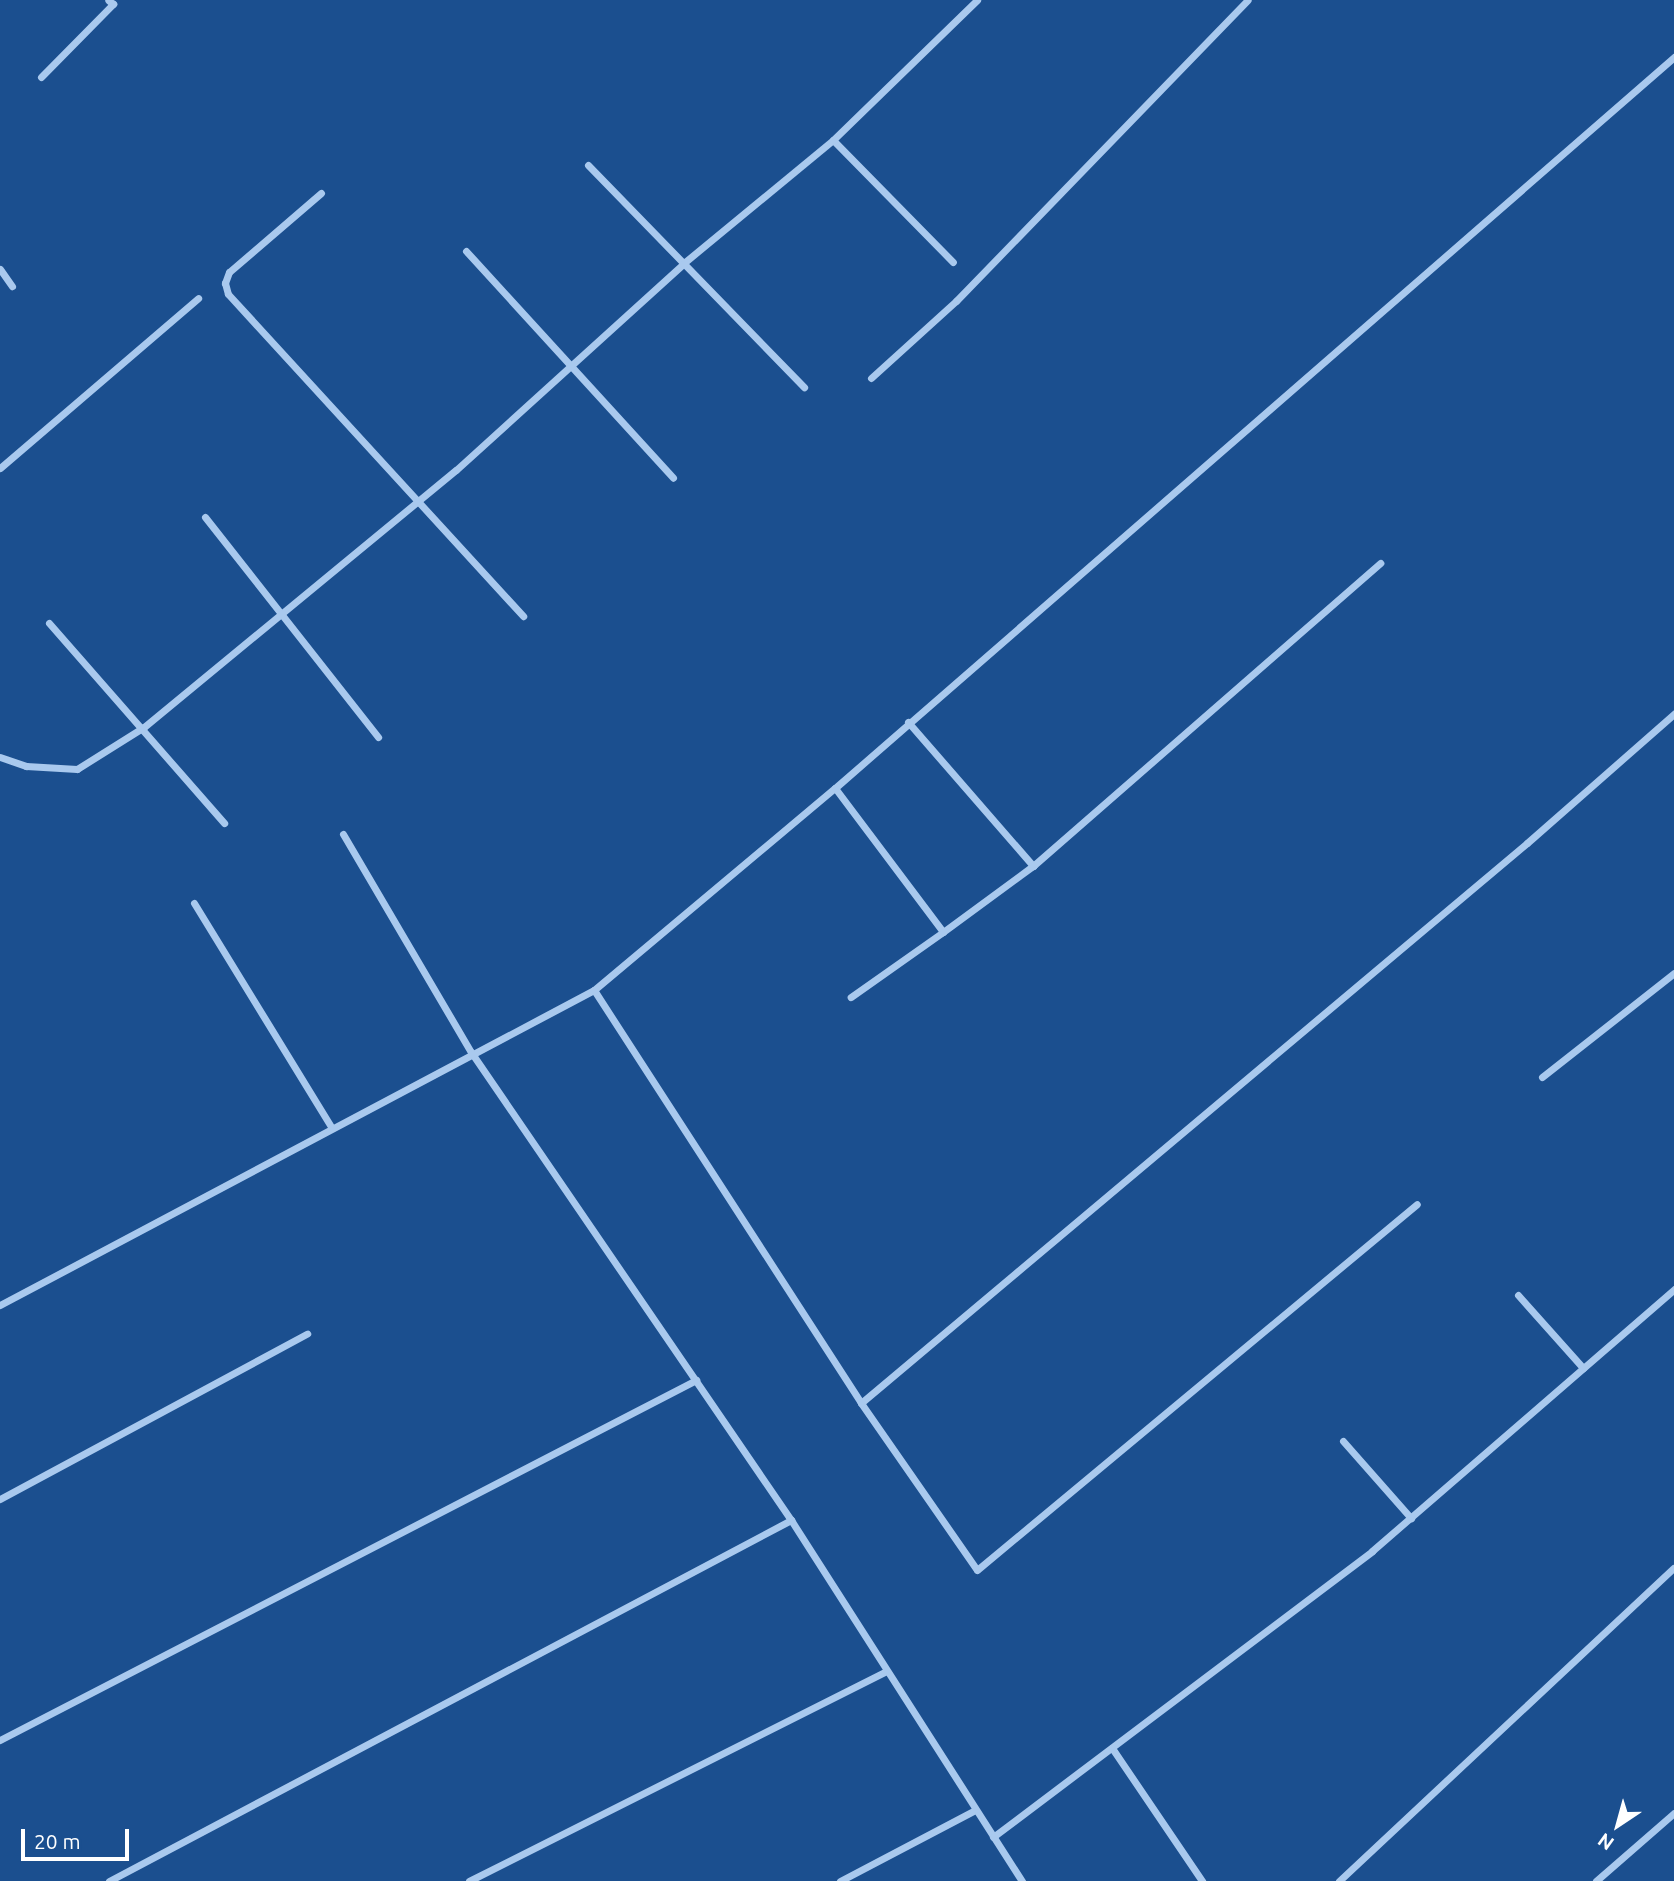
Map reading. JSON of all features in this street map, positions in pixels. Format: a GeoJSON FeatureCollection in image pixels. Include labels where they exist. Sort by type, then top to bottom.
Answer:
{"type":"FeatureCollection","features":[{"type":"Feature","properties":{"kind":"street"},"geometry":{"type":"LineString","coordinates":[[41,77],[113,4],[108,0]]}},
{"type":"Feature","properties":{"kind":"street"},"geometry":{"type":"LineString","coordinates":[[0,757],[26,766],[77,769],[144,727],[421,501],[685,262],[833,140],[977,0]]}},
{"type":"Feature","properties":{"kind":"street"},"geometry":{"type":"LineString","coordinates":[[871,378],[956,301],[1248,0]]}},
{"type":"Feature","properties":{"kind":"street"},"geometry":{"type":"LineString","coordinates":[[0,1305],[471,1052],[594,990],[835,788],[1674,57]]}},
{"type":"Feature","properties":{"kind":"street"},"geometry":{"type":"LineString","coordinates":[[833,140],[953,262]]}},
{"type":"Feature","properties":{"kind":"street"},"geometry":{"type":"LineString","coordinates":[[588,165],[804,387]]}},
{"type":"Feature","properties":{"kind":"street"},"geometry":{"type":"LineString","coordinates":[[321,193],[229,272],[225,283],[228,294],[421,501],[523,616]]}},
{"type":"Feature","properties":{"kind":"street"},"geometry":{"type":"LineString","coordinates":[[466,251],[572,362],[673,478]]}},
{"type":"Feature","properties":{"kind":"street"},"geometry":{"type":"LineString","coordinates":[[0,269],[12,286]]}},
{"type":"Feature","properties":{"kind":"street"},"geometry":{"type":"LineString","coordinates":[[0,468],[198,298]]}},
{"type":"Feature","properties":{"kind":"street"},"geometry":{"type":"LineString","coordinates":[[205,517],[285,613],[378,737]]}},
{"type":"Feature","properties":{"kind":"street"},"geometry":{"type":"LineString","coordinates":[[851,997],[1033,866],[1380,562]]}},
{"type":"Feature","properties":{"kind":"street"},"geometry":{"type":"LineString","coordinates":[[49,622],[144,727],[224,823]]}},
{"type":"Feature","properties":{"kind":"street"},"geometry":{"type":"LineString","coordinates":[[861,1403],[1527,843],[1674,714]]}},
{"type":"Feature","properties":{"kind":"street"},"geometry":{"type":"LineString","coordinates":[[908,722],[1033,866]]}},
{"type":"Feature","properties":{"kind":"street"},"geometry":{"type":"LineString","coordinates":[[835,788],[943,932]]}},
{"type":"Feature","properties":{"kind":"street"},"geometry":{"type":"LineString","coordinates":[[343,834],[471,1052],[791,1520],[885,1672],[1022,1881]]}},
{"type":"Feature","properties":{"kind":"street"},"geometry":{"type":"LineString","coordinates":[[194,903],[331,1127]]}},
{"type":"Feature","properties":{"kind":"street"},"geometry":{"type":"LineString","coordinates":[[1542,1077],[1674,973]]}},
{"type":"Feature","properties":{"kind":"street"},"geometry":{"type":"LineString","coordinates":[[594,990],[861,1403],[977,1570],[1417,1204]]}},
{"type":"Feature","properties":{"kind":"street"},"geometry":{"type":"LineString","coordinates":[[993,1837],[1410,1518],[1674,1289]]}},
{"type":"Feature","properties":{"kind":"street"},"geometry":{"type":"LineString","coordinates":[[1518,1295],[1583,1368]]}},
{"type":"Feature","properties":{"kind":"street"},"geometry":{"type":"LineString","coordinates":[[0,1499],[307,1334]]}},
{"type":"Feature","properties":{"kind":"street"},"geometry":{"type":"LineString","coordinates":[[0,1740],[696,1380]]}},
{"type":"Feature","properties":{"kind":"street"},"geometry":{"type":"LineString","coordinates":[[1343,1441],[1410,1518]]}},
{"type":"Feature","properties":{"kind":"street"},"geometry":{"type":"LineString","coordinates":[[109,1881],[791,1520]]}},
{"type":"Feature","properties":{"kind":"street"},"geometry":{"type":"LineString","coordinates":[[1339,1881],[1674,1568]]}},
{"type":"Feature","properties":{"kind":"street"},"geometry":{"type":"LineString","coordinates":[[469,1881],[885,1672]]}},
{"type":"Feature","properties":{"kind":"street"},"geometry":{"type":"LineString","coordinates":[[1112,1748],[1202,1881]]}},
{"type":"Feature","properties":{"kind":"street"},"geometry":{"type":"LineString","coordinates":[[840,1881],[975,1810]]}},
{"type":"Feature","properties":{"kind":"street"},"geometry":{"type":"LineString","coordinates":[[1596,1881],[1674,1813]]}}]}
